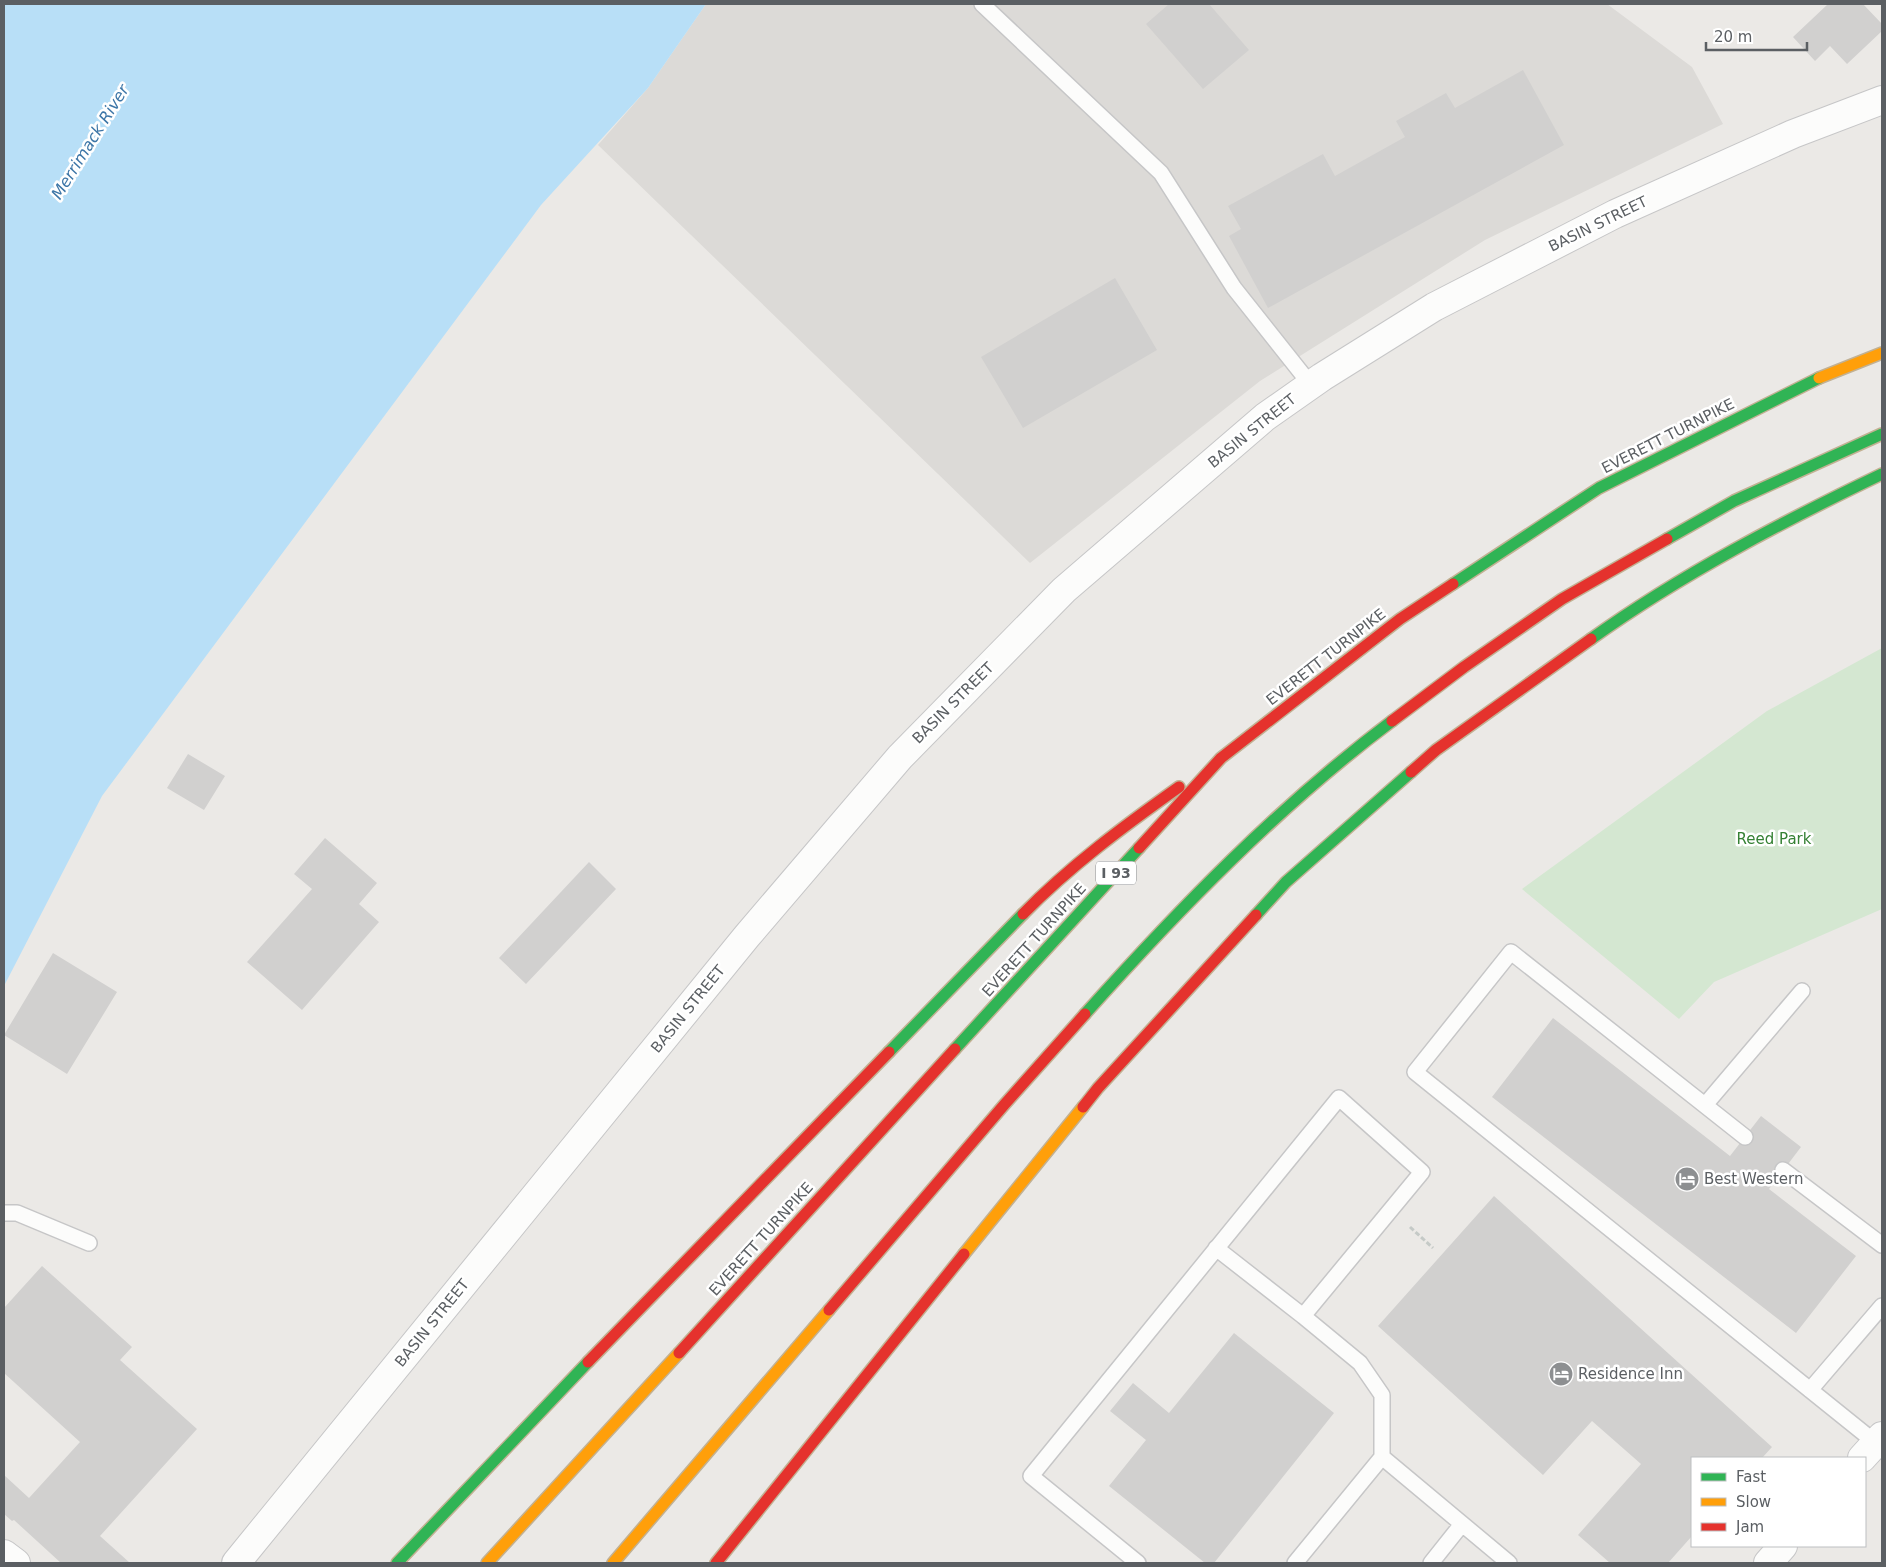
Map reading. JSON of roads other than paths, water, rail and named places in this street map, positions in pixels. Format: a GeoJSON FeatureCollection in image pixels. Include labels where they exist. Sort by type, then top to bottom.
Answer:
{"type":"FeatureCollection","features":[{"type":"Feature","properties":{"kind":"highway","name":"EVERETT TURNPIKE"},"geometry":{"type":"LineString","coordinates":[[487,1563],[1221,758],[1400,619],[1599,488],[1813,380],[1882,353]]}},
{"type":"Feature","properties":{"kind":"highway"},"geometry":{"type":"LineString","coordinates":[[613,1563],[1004,1105],[1137,956],[1277,816],[1384,727],[1464,667],[1562,599],[1734,500],[1882,434]]}},
{"type":"Feature","properties":{"kind":"highway"},"geometry":{"type":"LineString","coordinates":[[716,1563],[1098,1088],[1286,882],[1436,750],[1606,629],[1713,561],[1802,513],[1882,474]]}},
{"type":"Feature","properties":{"kind":"highway"},"geometry":{"type":"LineString","coordinates":[[397,1563],[588,1362],[1051,885],[1124,826],[1221,758]]}},
{"type":"Feature","properties":{"kind":"street","name":"BASIN STREET"},"geometry":{"type":"LineString","coordinates":[[236,1563],[747,936],[900,757],[1064,590],[1265,416],[1311,384],[1434,307],[1615,214],[1794,134],[1882,100]]}},
{"type":"Feature","properties":{"kind":"street"},"geometry":{"type":"LineString","coordinates":[[1768,1563],[1782,1547]]}},
{"type":"Feature","properties":{"kind":"street"},"geometry":{"type":"LineString","coordinates":[[4,1554],[16,1563]]}},
{"type":"Feature","properties":{"kind":"lane"},"geometry":{"type":"LineString","coordinates":[[982,4],[1160,173],[1234,288],[1311,384]]}},
{"type":"Feature","properties":{"kind":"lane"},"geometry":{"type":"LineString","coordinates":[[1745,1137],[1512,952],[1415,1072],[1810,1390],[1874,1446]]}},
{"type":"Feature","properties":{"kind":"lane"},"geometry":{"type":"LineString","coordinates":[[1705,1105],[1802,991]]}},
{"type":"Feature","properties":{"kind":"lane"},"geometry":{"type":"LineString","coordinates":[[1138,1563],[1031,1476],[1339,1098],[1422,1172],[1303,1316]]}},
{"type":"Feature","properties":{"kind":"lane"},"geometry":{"type":"LineString","coordinates":[[1784,1170],[1882,1245]]}},
{"type":"Feature","properties":{"kind":"lane"},"geometry":{"type":"LineString","coordinates":[[4,1213],[17,1213],[89,1242]]}},
{"type":"Feature","properties":{"kind":"lane"},"geometry":{"type":"LineString","coordinates":[[1216,1248],[1303,1316],[1360,1364],[1382,1395],[1382,1457],[1295,1563]]}},
{"type":"Feature","properties":{"kind":"lane"},"geometry":{"type":"LineString","coordinates":[[1810,1390],[1882,1306]]}},
{"type":"Feature","properties":{"kind":"lane"},"geometry":{"type":"LineString","coordinates":[[1382,1457],[1509,1563]]}},
{"type":"Feature","properties":{"kind":"lane"},"geometry":{"type":"LineString","coordinates":[[1431,1563],[1462,1524]]}},
{"type":"Feature","properties":{"kind":"water","name":"Merrimack River"},"geometry":{"type":"Polygon","coordinates":[[[4,4],[706,4],[648,88],[541,205],[102,796],[4,986],[4,4]]]}},
{"type":"Feature","properties":{"kind":"place","name":"Best Western"},"geometry":{"type":"Point","coordinates":[1687,1179]}},
{"type":"Feature","properties":{"kind":"place","name":"Residence Inn"},"geometry":{"type":"Point","coordinates":[1561,1374]}},
{"type":"Feature","properties":{"kind":"park label","name":"Reed Park"},"geometry":{"type":"Point","coordinates":[1774,839]}}]}
